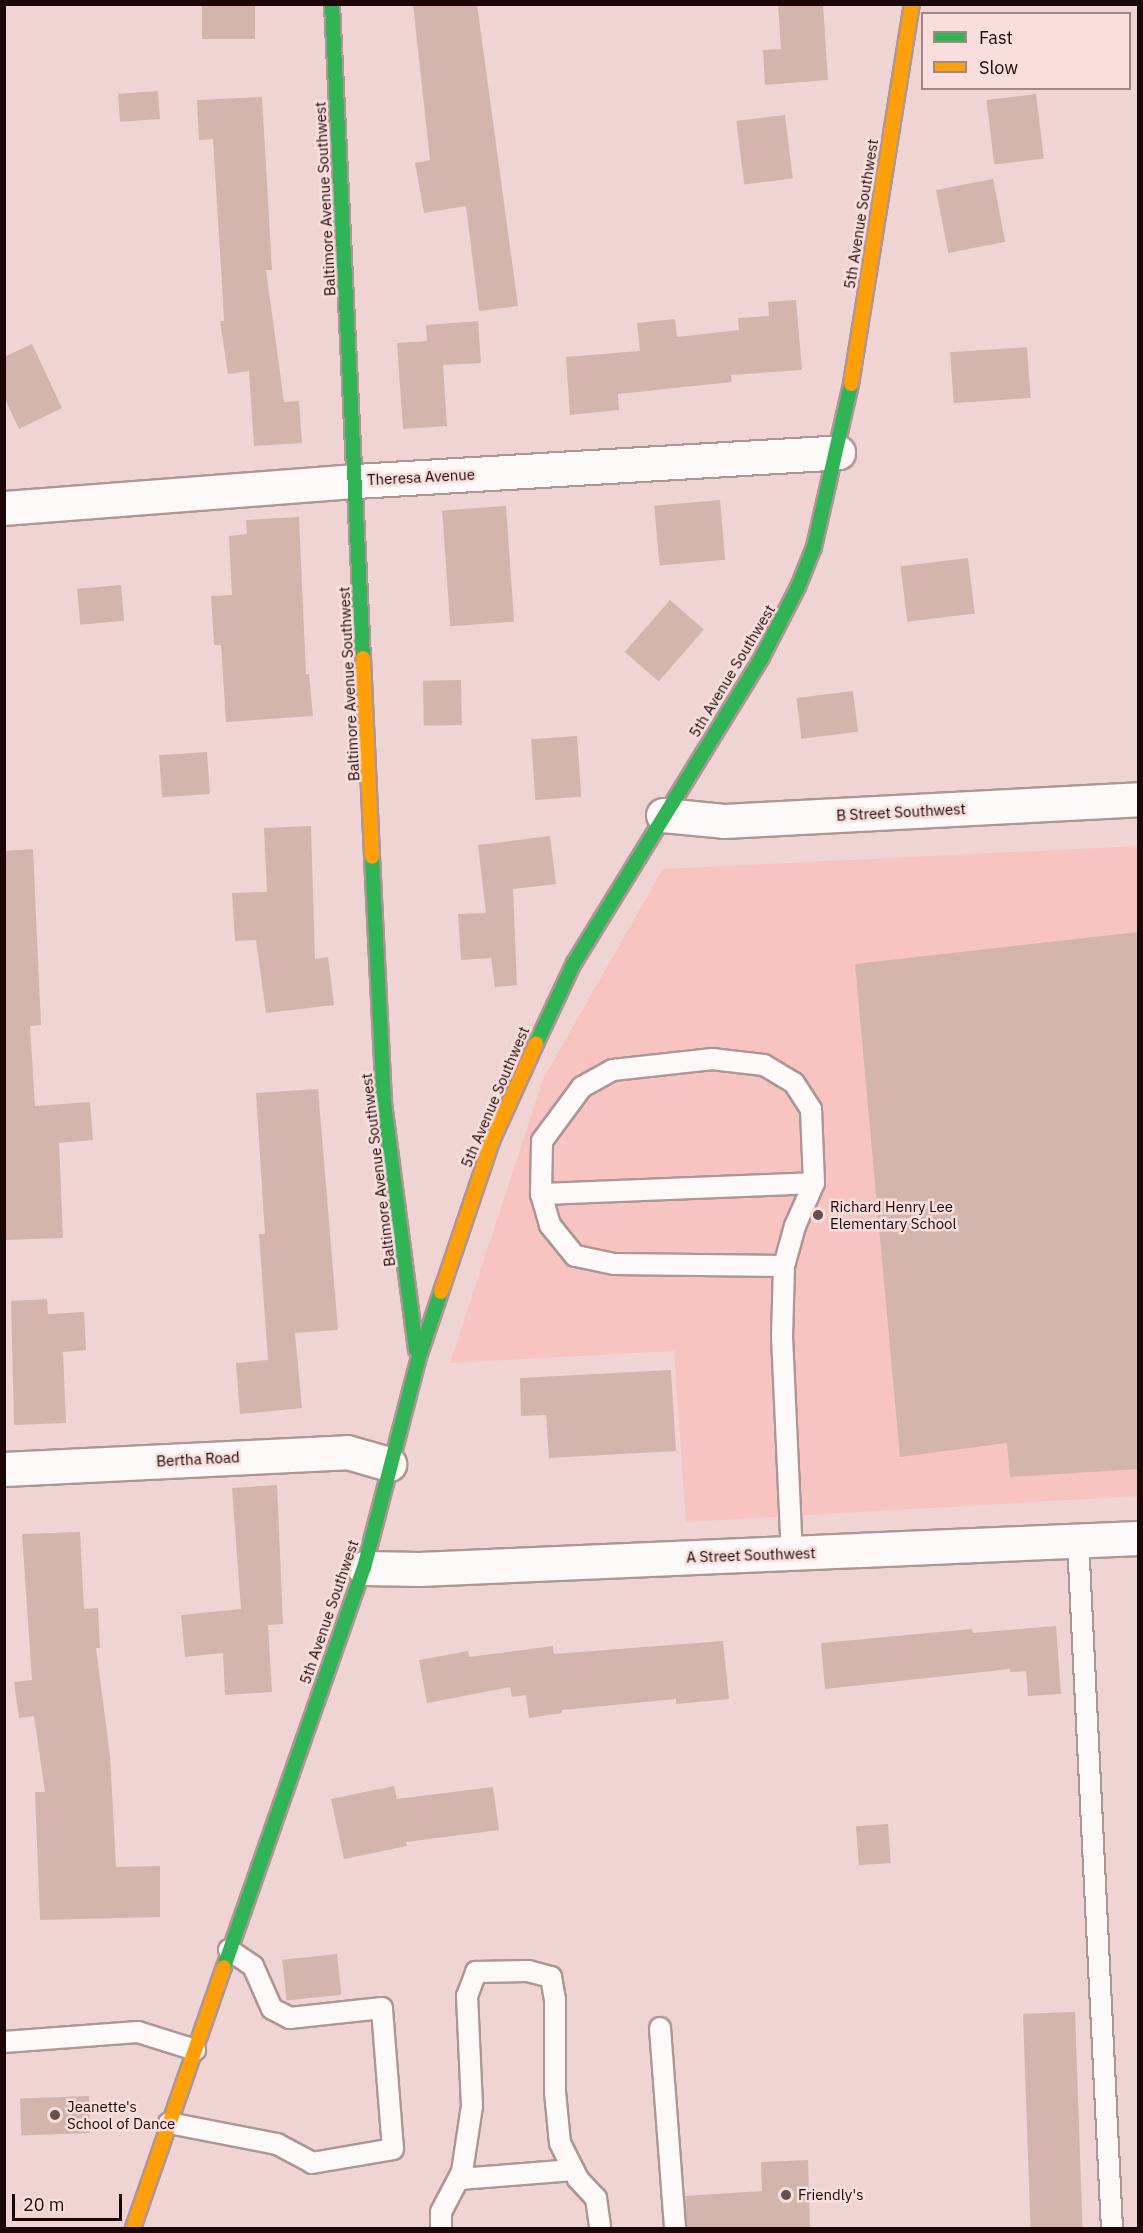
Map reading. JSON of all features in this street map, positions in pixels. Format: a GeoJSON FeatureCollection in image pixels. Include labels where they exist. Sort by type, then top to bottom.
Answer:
{"type":"FeatureCollection","features":[{"type":"Feature","properties":{"kind":"street","name":"Baltimore Avenue Southwest"},"geometry":{"type":"LineString","coordinates":[[332,4],[384,1103],[418,1360]]}},
{"type":"Feature","properties":{"kind":"street","name":"5th Avenue Southwest"},"geometry":{"type":"LineString","coordinates":[[133,2229],[364,1568],[389,1464],[418,1360],[467,1206],[517,1082],[574,963],[782,622],[814,547],[838,452],[912,4]]}},
{"type":"Feature","properties":{"kind":"street","name":"Theresa Avenue"},"geometry":{"type":"LineString","coordinates":[[4,508],[356,481],[838,452]]}},
{"type":"Feature","properties":{"kind":"street","name":"B Street Southwest"},"geometry":{"type":"LineString","coordinates":[[663,815],[724,821],[1138,800]]}},
{"type":"Feature","properties":{"kind":"street","name":"Bertha Road"},"geometry":{"type":"LineString","coordinates":[[4,1469],[347,1452],[389,1464]]}},
{"type":"Feature","properties":{"kind":"street","name":"A Street Southwest"},"geometry":{"type":"LineString","coordinates":[[364,1568],[419,1569],[1138,1538]]}},
{"type":"Feature","properties":{"kind":"lane"},"geometry":{"type":"LineString","coordinates":[[784,1266],[614,1264],[574,1256],[550,1225],[541,1194],[542,1141],[582,1087],[613,1070],[712,1059],[764,1065],[794,1083],[811,1109],[814,1183],[795,1226],[784,1266],[782,1336],[792,1553]]}},
{"type":"Feature","properties":{"kind":"lane"},"geometry":{"type":"LineString","coordinates":[[541,1194],[814,1183]]}},
{"type":"Feature","properties":{"kind":"lane"},"geometry":{"type":"LineString","coordinates":[[1078,1541],[1112,2229]]}},
{"type":"Feature","properties":{"kind":"lane"},"geometry":{"type":"LineString","coordinates":[[169,2123],[277,2144],[312,2163],[393,2149],[382,2008],[290,2018],[272,2009],[253,1966],[229,1950]]}},
{"type":"Feature","properties":{"kind":"lane"},"geometry":{"type":"LineString","coordinates":[[441,2229],[441,2212],[460,2179],[472,2106],[467,1996],[476,1972],[528,1971],[551,1977],[555,2000],[555,2092],[560,2143],[574,2170],[596,2198],[600,2229]]}},
{"type":"Feature","properties":{"kind":"lane"},"geometry":{"type":"LineString","coordinates":[[660,2028],[675,2229]]}},
{"type":"Feature","properties":{"kind":"lane"},"geometry":{"type":"LineString","coordinates":[[4,2042],[138,2032],[195,2050]]}},
{"type":"Feature","properties":{"kind":"lane"},"geometry":{"type":"LineString","coordinates":[[460,2179],[574,2170]]}},
{"type":"Feature","properties":{"kind":"shaded area","name":"Richard Henry Lee Elementary School"},"geometry":{"type":"Polygon","coordinates":[[[1138,846],[1138,1496],[686,1522],[674,1351],[450,1363],[543,1079],[663,869],[1138,846]]]}},
{"type":"Feature","properties":{"kind":"building"},"geometry":{"type":"Polygon","coordinates":[[[202,4],[255,4],[255,39],[202,39],[202,4]]]}},
{"type":"Feature","properties":{"kind":"building"},"geometry":{"type":"Polygon","coordinates":[[[413,4],[477,4],[518,306],[479,311],[466,206],[424,213],[415,163],[430,160],[413,4]]]}},
{"type":"Feature","properties":{"kind":"building"},"geometry":{"type":"Polygon","coordinates":[[[778,4],[823,4],[828,80],[765,85],[763,50],[781,49],[778,4]]]}},
{"type":"Feature","properties":{"kind":"building"},"geometry":{"type":"Polygon","coordinates":[[[158,91],[160,119],[120,122],[118,94],[158,91]]]}},
{"type":"Feature","properties":{"kind":"building"},"geometry":{"type":"Polygon","coordinates":[[[1036,94],[1044,159],[994,165],[986,100],[1036,94]]]}},
{"type":"Feature","properties":{"kind":"building"},"geometry":{"type":"Polygon","coordinates":[[[262,97],[272,270],[266,270],[284,402],[299,401],[302,443],[254,446],[249,371],[228,374],[220,321],[224,321],[213,139],[199,140],[197,100],[262,97]]]}},
{"type":"Feature","properties":{"kind":"building"},"geometry":{"type":"Polygon","coordinates":[[[785,115],[793,179],[744,184],[736,121],[785,115]]]}},
{"type":"Feature","properties":{"kind":"building"},"geometry":{"type":"Polygon","coordinates":[[[993,179],[1005,242],[948,253],[936,190],[993,179]]]}},
{"type":"Feature","properties":{"kind":"building"},"geometry":{"type":"Polygon","coordinates":[[[796,300],[802,370],[731,375],[732,382],[618,394],[619,410],[570,415],[566,357],[640,351],[637,323],[675,319],[677,337],[739,330],[738,318],[769,316],[768,302],[796,300]]]}},
{"type":"Feature","properties":{"kind":"building"},"geometry":{"type":"Polygon","coordinates":[[[478,321],[481,363],[443,365],[447,426],[403,429],[397,343],[427,341],[426,325],[478,321]]]}},
{"type":"Feature","properties":{"kind":"building"},"geometry":{"type":"Polygon","coordinates":[[[32,344],[62,408],[19,429],[4,397],[4,357],[32,344]]]}},
{"type":"Feature","properties":{"kind":"building"},"geometry":{"type":"Polygon","coordinates":[[[1027,347],[1031,398],[954,403],[950,352],[1027,347]]]}},
{"type":"Feature","properties":{"kind":"building"},"geometry":{"type":"Polygon","coordinates":[[[720,500],[725,560],[659,566],[654,506],[720,500]]]}},
{"type":"Feature","properties":{"kind":"building"},"geometry":{"type":"Polygon","coordinates":[[[506,506],[514,622],[450,626],[442,510],[506,506]]]}},
{"type":"Feature","properties":{"kind":"building"},"geometry":{"type":"Polygon","coordinates":[[[299,517],[306,674],[309,674],[313,716],[226,722],[221,645],[214,645],[211,596],[232,595],[229,536],[247,534],[246,520],[299,517]]]}},
{"type":"Feature","properties":{"kind":"building"},"geometry":{"type":"Polygon","coordinates":[[[968,558],[975,614],[907,622],[901,566],[968,558]]]}},
{"type":"Feature","properties":{"kind":"building"},"geometry":{"type":"Polygon","coordinates":[[[121,585],[124,621],[80,625],[77,589],[121,585]]]}},
{"type":"Feature","properties":{"kind":"building"},"geometry":{"type":"Polygon","coordinates":[[[670,600],[704,630],[659,682],[625,652],[670,600]]]}},
{"type":"Feature","properties":{"kind":"building"},"geometry":{"type":"Polygon","coordinates":[[[461,680],[462,725],[424,726],[423,681],[461,680]]]}},
{"type":"Feature","properties":{"kind":"building"},"geometry":{"type":"Polygon","coordinates":[[[853,691],[858,732],[801,739],[796,698],[853,691]]]}},
{"type":"Feature","properties":{"kind":"building"},"geometry":{"type":"Polygon","coordinates":[[[577,736],[581,797],[535,800],[531,739],[577,736]]]}},
{"type":"Feature","properties":{"kind":"building"},"geometry":{"type":"Polygon","coordinates":[[[207,752],[210,794],[162,797],[159,755],[207,752]]]}},
{"type":"Feature","properties":{"kind":"building"},"geometry":{"type":"Polygon","coordinates":[[[311,826],[315,959],[328,957],[334,1005],[266,1013],[256,940],[235,941],[232,893],[267,892],[264,828],[311,826]]]}},
{"type":"Feature","properties":{"kind":"building"},"geometry":{"type":"Polygon","coordinates":[[[550,836],[556,884],[513,889],[517,985],[495,987],[491,958],[461,960],[458,914],[486,913],[478,845],[550,836]]]}},
{"type":"Feature","properties":{"kind":"building"},"geometry":{"type":"Polygon","coordinates":[[[33,849],[41,1025],[30,1026],[35,1106],[90,1102],[93,1140],[59,1143],[63,1238],[4,1240],[4,851],[33,849]]]}},
{"type":"Feature","properties":{"kind":"building"},"geometry":{"type":"Polygon","coordinates":[[[1138,932],[1138,1469],[1010,1477],[1007,1443],[900,1457],[855,964],[1138,932]]]}},
{"type":"Feature","properties":{"kind":"building"},"geometry":{"type":"Polygon","coordinates":[[[318,1089],[338,1330],[295,1333],[302,1408],[240,1414],[236,1363],[268,1360],[259,1234],[265,1234],[256,1093],[318,1089]]]}},
{"type":"Feature","properties":{"kind":"building"},"geometry":{"type":"Polygon","coordinates":[[[47,1299],[48,1314],[84,1312],[86,1350],[63,1352],[66,1423],[14,1425],[11,1301],[47,1299]]]}},
{"type":"Feature","properties":{"kind":"building"},"geometry":{"type":"Polygon","coordinates":[[[671,1370],[676,1451],[549,1458],[546,1415],[521,1416],[520,1378],[671,1370]]]}},
{"type":"Feature","properties":{"kind":"building"},"geometry":{"type":"Polygon","coordinates":[[[277,1485],[283,1624],[268,1625],[272,1692],[225,1695],[223,1653],[185,1657],[181,1615],[241,1609],[232,1488],[277,1485]]]}},
{"type":"Feature","properties":{"kind":"building"},"geometry":{"type":"Polygon","coordinates":[[[80,1532],[84,1609],[98,1608],[100,1648],[96,1648],[110,1756],[116,1867],[160,1866],[160,1917],[40,1920],[35,1792],[45,1792],[34,1716],[19,1718],[14,1682],[32,1680],[22,1534],[80,1532]]]}},
{"type":"Feature","properties":{"kind":"building"},"geometry":{"type":"Polygon","coordinates":[[[1056,1626],[1061,1694],[1028,1696],[1026,1671],[1010,1672],[1010,1669],[825,1689],[821,1643],[972,1629],[973,1633],[1056,1626]]]}},
{"type":"Feature","properties":{"kind":"building"},"geometry":{"type":"Polygon","coordinates":[[[723,1641],[729,1699],[676,1704],[676,1699],[562,1710],[562,1713],[529,1718],[526,1695],[512,1697],[510,1687],[427,1703],[419,1660],[468,1651],[469,1657],[553,1646],[554,1654],[723,1641]]]}},
{"type":"Feature","properties":{"kind":"building"},"geometry":{"type":"Polygon","coordinates":[[[394,1786],[397,1799],[493,1787],[499,1830],[406,1842],[407,1846],[344,1859],[331,1799],[394,1786]]]}},
{"type":"Feature","properties":{"kind":"building"},"geometry":{"type":"Polygon","coordinates":[[[888,1824],[891,1863],[859,1865],[856,1826],[888,1824]]]}},
{"type":"Feature","properties":{"kind":"building"},"geometry":{"type":"Polygon","coordinates":[[[337,1954],[341,1995],[287,2001],[282,1960],[337,1954]]]}},
{"type":"Feature","properties":{"kind":"building"},"geometry":{"type":"Polygon","coordinates":[[[1075,2012],[1083,2228],[1031,2228],[1023,2014],[1075,2012]]]}},
{"type":"Feature","properties":{"kind":"building","name":"Jeanette's School of Dance"},"geometry":{"type":"Polygon","coordinates":[[[89,2096],[90,2133],[21,2135],[20,2098],[89,2096]]]}},
{"type":"Feature","properties":{"kind":"building"},"geometry":{"type":"Polygon","coordinates":[[[808,2160],[810,2229],[687,2229],[685,2196],[762,2191],[761,2162],[808,2160]]]}},
{"type":"Feature","properties":{"kind":"traffic: fast"},"geometry":{"type":"LineString","coordinates":[[332,4],[363,658]]}},
{"type":"Feature","properties":{"kind":"traffic: fast"},"geometry":{"type":"LineString","coordinates":[[536,1044],[574,963],[762,657],[798,587],[814,547],[851,384]]}},
{"type":"Feature","properties":{"kind":"traffic: fast"},"geometry":{"type":"LineString","coordinates":[[372,857],[384,1103],[416,1350]]}},
{"type":"Feature","properties":{"kind":"traffic: fast"},"geometry":{"type":"LineString","coordinates":[[224,1967],[364,1568],[418,1360],[441,1292]]}},
{"type":"Feature","properties":{"kind":"traffic: slow"},"geometry":{"type":"LineString","coordinates":[[851,384],[912,4]]}},
{"type":"Feature","properties":{"kind":"traffic: slow"},"geometry":{"type":"LineString","coordinates":[[363,658],[372,857]]}},
{"type":"Feature","properties":{"kind":"traffic: slow"},"geometry":{"type":"LineString","coordinates":[[441,1292],[492,1141],[536,1044]]}},
{"type":"Feature","properties":{"kind":"traffic: slow"},"geometry":{"type":"LineString","coordinates":[[133,2228],[224,1967]]}},
{"type":"Feature","properties":{"kind":"place","name":"Richard Henry Lee Elementary School"},"geometry":{"type":"Point","coordinates":[818,1215]}},
{"type":"Feature","properties":{"kind":"place","name":"Jeanette's School of Dance"},"geometry":{"type":"Point","coordinates":[55,2115]}},
{"type":"Feature","properties":{"kind":"place","name":"Friendly's"},"geometry":{"type":"Point","coordinates":[786,2195]}}]}
